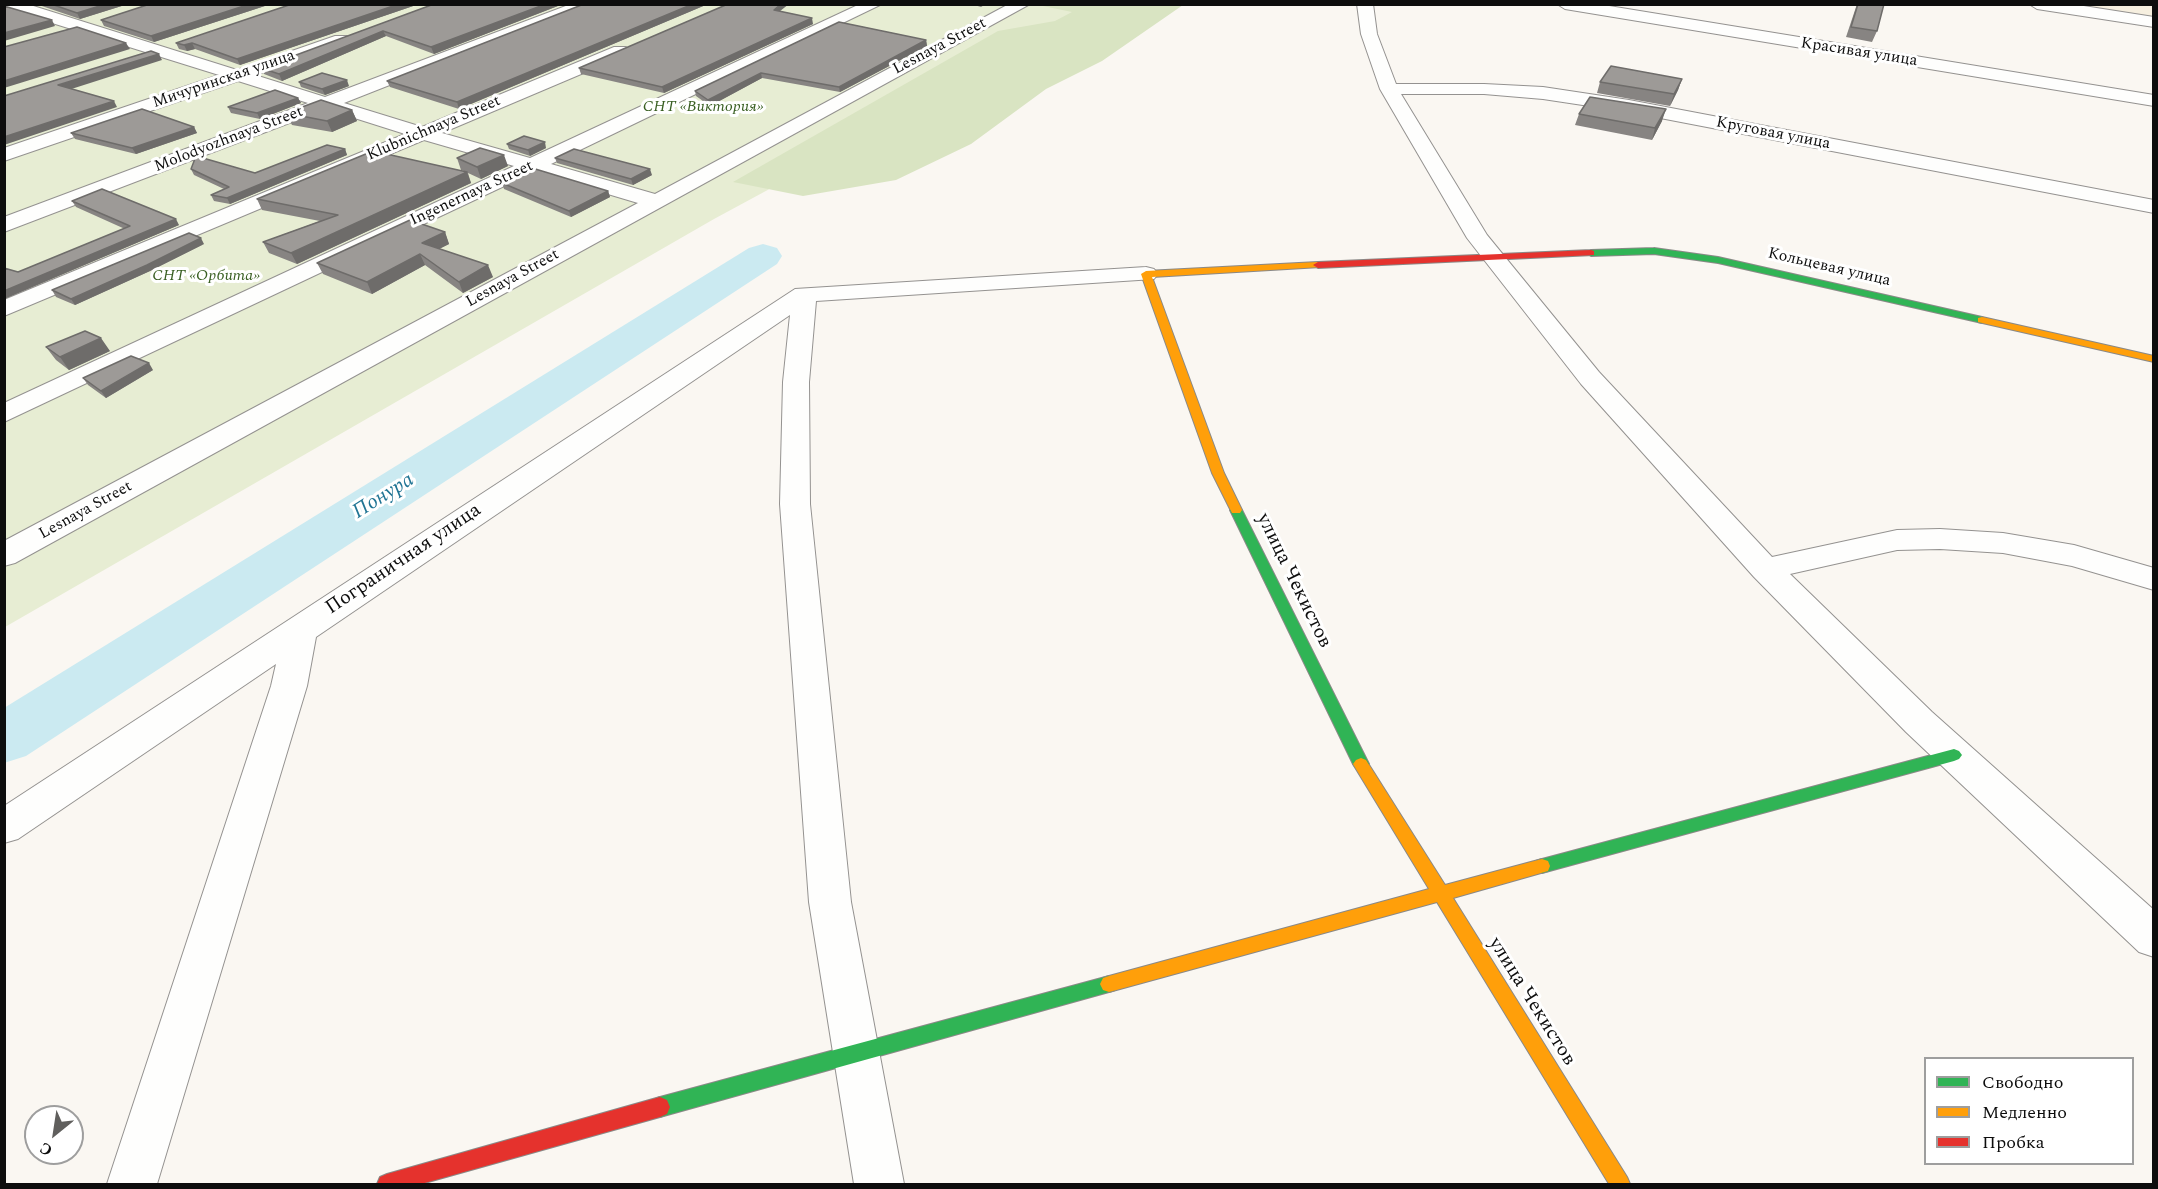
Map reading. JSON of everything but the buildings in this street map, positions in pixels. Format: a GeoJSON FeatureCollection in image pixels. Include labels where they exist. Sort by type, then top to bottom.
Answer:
{"type":"FeatureCollection","features":[{"type":"Feature","properties":{"kind":"street","name":"Molodyozhnaya Street"},"geometry":{"type":"LineString","coordinates":[[4,225],[588,4]]}},
{"type":"Feature","properties":{"kind":"street","name":"Ingenernaya Street"},"geometry":{"type":"LineString","coordinates":[[4,414],[874,4]]}},
{"type":"Feature","properties":{"kind":"street","name":"Lesnaya Street"},"geometry":{"type":"LineString","coordinates":[[4,555],[1022,4]]}},
{"type":"Feature","properties":{"kind":"street"},"geometry":{"type":"LineString","coordinates":[[1365,4],[1369,34],[1389,89],[1478,238],[1590,378],[1765,569],[1954,755],[2154,938]]}},
{"type":"Feature","properties":{"kind":"street","name":"Красивая улица"},"geometry":{"type":"LineString","coordinates":[[1565,4],[2154,101]]}},
{"type":"Feature","properties":{"kind":"street"},"geometry":{"type":"LineString","coordinates":[[2037,4],[2154,22]]}},
{"type":"Feature","properties":{"kind":"street"},"geometry":{"type":"LineString","coordinates":[[4,7],[11,5],[425,134],[656,201]]}},
{"type":"Feature","properties":{"kind":"street"},"geometry":{"type":"LineString","coordinates":[[47,36],[113,17]]}},
{"type":"Feature","properties":{"kind":"street","name":"Мичуринская улица"},"geometry":{"type":"LineString","coordinates":[[4,155],[356,34]]}},
{"type":"Feature","properties":{"kind":"street"},"geometry":{"type":"LineString","coordinates":[[130,58],[186,40]]}},
{"type":"Feature","properties":{"kind":"street","name":"Klubnichnaya Street"},"geometry":{"type":"LineString","coordinates":[[4,309],[643,41]]}},
{"type":"Feature","properties":{"kind":"street","name":"Круговая улица"},"geometry":{"type":"LineString","coordinates":[[1389,89],[1484,89],[1586,99],[2154,207]]}},
{"type":"Feature","properties":{"kind":"street","name":"Кольцевая улица"},"geometry":{"type":"LineString","coordinates":[[1492,255],[1654,251],[1685,254],[2154,359]]}},
{"type":"Feature","properties":{"kind":"street"},"geometry":{"type":"LineString","coordinates":[[879,1185],[830,902],[795,504],[796,382],[804,294],[1492,255]]}},
{"type":"Feature","properties":{"kind":"street","name":"улица Чекистов"},"geometry":{"type":"LineString","coordinates":[[1146,274],[1218,473],[1358,758],[1620,1185]]}},
{"type":"Feature","properties":{"kind":"street","name":"Пограничная улица"},"geometry":{"type":"LineString","coordinates":[[4,827],[804,294]]}},
{"type":"Feature","properties":{"kind":"street"},"geometry":{"type":"LineString","coordinates":[[1765,569],[1897,540],[1940,539],[2013,545],[2074,556],[2154,579]]}},
{"type":"Feature","properties":{"kind":"street"},"geometry":{"type":"LineString","coordinates":[[132,1185],[289,686],[300,630]]}},
{"type":"Feature","properties":{"kind":"street"},"geometry":{"type":"LineString","coordinates":[[387,1185],[856,1052],[1954,755]]}},
{"type":"Feature","properties":{"kind":"shaded area"},"geometry":{"type":"Polygon","coordinates":[[[2068,5],[2153,5],[2153,17],[2068,5]]]}},
{"type":"Feature","properties":{"kind":"green space","name":"СНТ «Орбита»"},"geometry":{"type":"Polygon","coordinates":[[[5,5],[1110,5],[714,219],[5,627],[5,5]]]}},
{"type":"Feature","properties":{"kind":"green space"},"geometry":{"type":"Polygon","coordinates":[[[1038,5],[1183,5],[1102,61],[1046,89],[971,144],[896,180],[803,196],[733,182],[998,31],[1055,21],[1072,12],[1038,5]]]}},
{"type":"Feature","properties":{"kind":"waterway","name":"Понура"},"geometry":{"type":"LineString","coordinates":[[4,739],[763,256]]}},
{"type":"Feature","properties":{"kind":"traffic: fast"},"geometry":{"type":"LineString","coordinates":[[1591,253],[1654,251],[1718,260],[1982,320]]}},
{"type":"Feature","properties":{"kind":"traffic: fast"},"geometry":{"type":"LineString","coordinates":[[1236,510],[1361,764]]}},
{"type":"Feature","properties":{"kind":"traffic: fast"},"geometry":{"type":"LineString","coordinates":[[1542,866],[1954,755]]}},
{"type":"Feature","properties":{"kind":"traffic: fast"},"geometry":{"type":"LineString","coordinates":[[660,1107],[1109,984]]}},
{"type":"Feature","properties":{"kind":"traffic: slow"},"geometry":{"type":"LineString","coordinates":[[1236,510],[1218,473],[1146,274],[1318,265]]}},
{"type":"Feature","properties":{"kind":"traffic: slow"},"geometry":{"type":"LineString","coordinates":[[1982,320],[2154,359]]}},
{"type":"Feature","properties":{"kind":"traffic: slow"},"geometry":{"type":"LineString","coordinates":[[1361,764],[1620,1184]]}},
{"type":"Feature","properties":{"kind":"traffic: slow"},"geometry":{"type":"LineString","coordinates":[[1109,984],[1542,866]]}},
{"type":"Feature","properties":{"kind":"traffic: jam"},"geometry":{"type":"LineString","coordinates":[[1318,265],[1591,253]]}},
{"type":"Feature","properties":{"kind":"traffic: jam"},"geometry":{"type":"LineString","coordinates":[[387,1184],[660,1107]]}},
{"type":"Feature","properties":{"kind":"park label","name":"СНТ «Виктория»"},"geometry":{"type":"Point","coordinates":[703,108]}}]}
